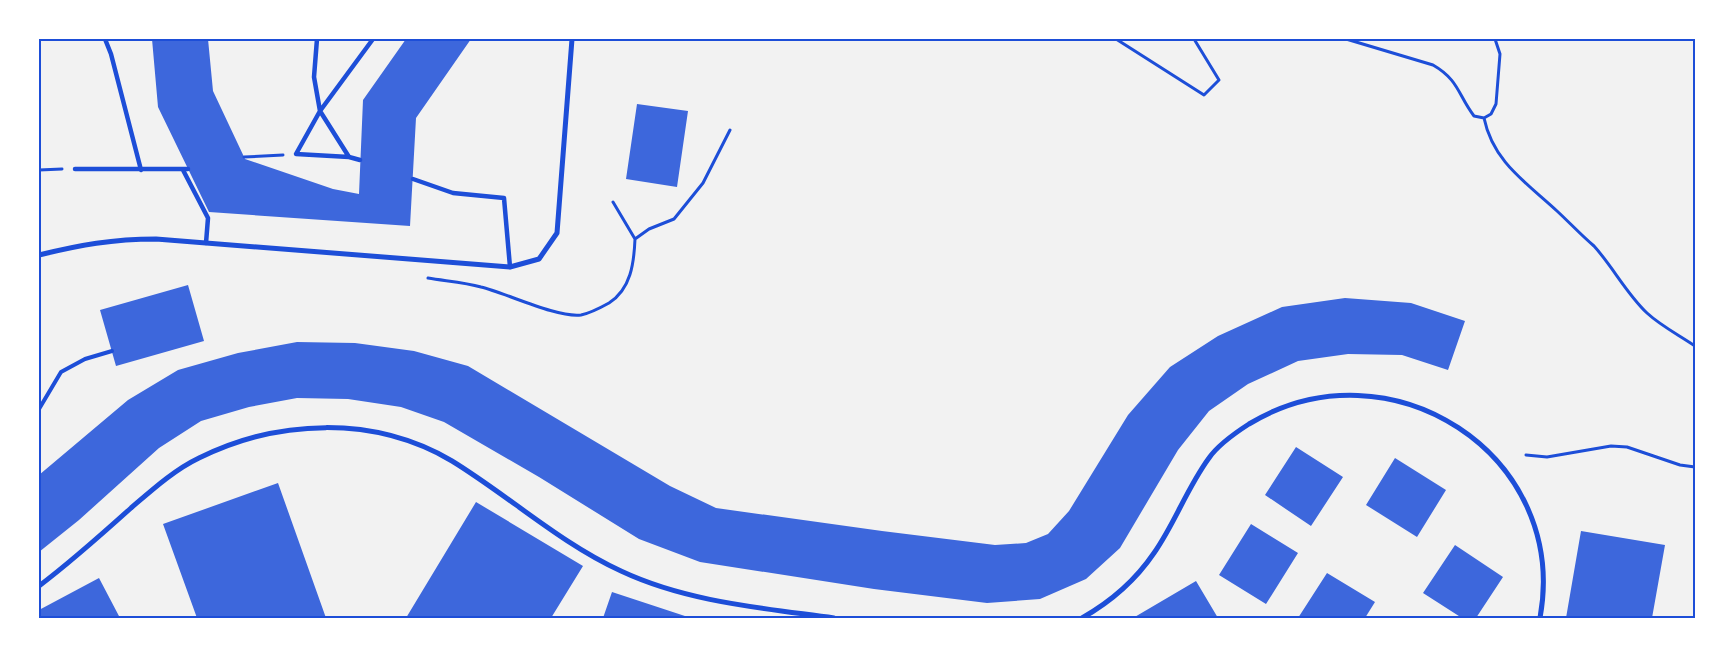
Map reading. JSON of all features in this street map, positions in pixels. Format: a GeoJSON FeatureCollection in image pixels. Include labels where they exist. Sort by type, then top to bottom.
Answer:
{"type":"FeatureCollection","features":[{"type":"Feature","properties":{"kind":"street"},"geometry":{"type":"LineString","coordinates":[[105,39],[111,54],[141,170]]}},
{"type":"Feature","properties":{"kind":"street"},"geometry":{"type":"LineString","coordinates":[[317,39],[314,77],[320,111],[349,157]]}},
{"type":"Feature","properties":{"kind":"street"},"geometry":{"type":"LineString","coordinates":[[360,160],[349,157],[296,154],[320,111],[373,39]]}},
{"type":"Feature","properties":{"kind":"street"},"geometry":{"type":"LineString","coordinates":[[39,255],[105,241],[156,239],[510,268],[539,259],[557,234],[572,39]]}},
{"type":"Feature","properties":{"kind":"street"},"geometry":{"type":"LineString","coordinates":[[75,169],[186,170],[208,218],[206,243]]}},
{"type":"Feature","properties":{"kind":"street"},"geometry":{"type":"LineString","coordinates":[[413,179],[453,193],[504,198],[510,268]]}},
{"type":"Feature","properties":{"kind":"street"},"geometry":{"type":"LineString","coordinates":[[1082,618],[1122,592],[1140,572],[1155,552],[1210,457],[1227,440],[1247,425],[1269,413],[1292,404],[1332,396],[1365,395],[1398,400],[1436,414],[1466,432],[1497,461],[1525,505],[1534,528],[1543,579],[1540,618]]}},
{"type":"Feature","properties":{"kind":"street"},"geometry":{"type":"LineString","coordinates":[[39,586],[59,571],[149,492],[172,474],[196,459],[250,437],[278,430],[307,427],[337,427],[366,430],[391,436],[424,447],[450,460],[576,547],[606,564],[645,581],[695,596],[834,618]]}},
{"type":"Feature","properties":{"kind":"lane"},"geometry":{"type":"LineString","coordinates":[[39,408],[61,372],[86,359],[112,351]]}},
{"type":"Feature","properties":{"kind":"path"},"geometry":{"type":"LineString","coordinates":[[1116,39],[1204,95],[1219,80],[1194,39]]}},
{"type":"Feature","properties":{"kind":"path"},"geometry":{"type":"LineString","coordinates":[[1346,39],[1433,65],[1446,73],[1459,90],[1474,116],[1484,118],[1492,114],[1496,104],[1500,54],[1496,39]]}},
{"type":"Feature","properties":{"kind":"path"},"geometry":{"type":"LineString","coordinates":[[1484,118],[1487,133],[1512,172],[1594,246],[1631,295],[1648,313],[1695,346]]}},
{"type":"Feature","properties":{"kind":"path"},"geometry":{"type":"LineString","coordinates":[[634,238],[649,229],[674,219],[703,183],[730,130]]}},
{"type":"Feature","properties":{"kind":"path"},"geometry":{"type":"LineString","coordinates":[[244,157],[296,154]]}},
{"type":"Feature","properties":{"kind":"path"},"geometry":{"type":"LineString","coordinates":[[39,170],[75,169]]}},
{"type":"Feature","properties":{"kind":"path"},"geometry":{"type":"LineString","coordinates":[[427,278],[481,287],[558,312],[579,315],[595,311],[616,298],[627,283],[634,261],[634,238],[613,202]]}},
{"type":"Feature","properties":{"kind":"path"},"geometry":{"type":"LineString","coordinates":[[1526,455],[1547,457],[1611,446],[1627,447],[1680,465],[1695,467]]}},
{"type":"Feature","properties":{"kind":"building"},"geometry":{"type":"Polygon","coordinates":[[[152,39],[208,39],[213,91],[245,159],[333,189],[359,194],[363,100],[406,39],[471,39],[416,118],[410,226],[209,212],[158,107],[152,39]]]}},
{"type":"Feature","properties":{"kind":"building"},"geometry":{"type":"Polygon","coordinates":[[[637,104],[688,111],[677,187],[626,179],[637,104]]]}},
{"type":"Feature","properties":{"kind":"building"},"geometry":{"type":"Polygon","coordinates":[[[188,285],[204,341],[116,366],[100,310],[188,285]]]}},
{"type":"Feature","properties":{"kind":"building"},"geometry":{"type":"Polygon","coordinates":[[[1345,298],[1411,303],[1465,321],[1448,370],[1402,355],[1348,354],[1298,361],[1248,384],[1209,411],[1178,450],[1120,548],[1086,579],[1040,599],[987,603],[874,589],[700,562],[639,539],[539,477],[444,422],[401,407],[348,399],[297,398],[249,407],[201,421],[159,448],[79,520],[39,552],[39,475],[128,400],[178,370],[238,353],[297,342],[355,343],[414,351],[468,366],[670,486],[716,508],[995,545],[1026,543],[1048,534],[1069,511],[1128,415],[1170,367],[1218,336],[1282,307],[1345,298]]]}},
{"type":"Feature","properties":{"kind":"building"},"geometry":{"type":"Polygon","coordinates":[[[1296,447],[1343,477],[1311,526],[1265,495],[1296,447]]]}},
{"type":"Feature","properties":{"kind":"building"},"geometry":{"type":"Polygon","coordinates":[[[1395,458],[1446,490],[1417,537],[1366,505],[1395,458]]]}},
{"type":"Feature","properties":{"kind":"building"},"geometry":{"type":"Polygon","coordinates":[[[278,483],[326,618],[197,618],[163,524],[278,483]]]}},
{"type":"Feature","properties":{"kind":"building"},"geometry":{"type":"Polygon","coordinates":[[[476,502],[583,566],[551,618],[406,618],[476,502]]]}},
{"type":"Feature","properties":{"kind":"building"},"geometry":{"type":"Polygon","coordinates":[[[1251,524],[1298,553],[1266,604],[1219,575],[1251,524]]]}},
{"type":"Feature","properties":{"kind":"building"},"geometry":{"type":"Polygon","coordinates":[[[1581,531],[1665,545],[1652,618],[1566,618],[1581,531]]]}},
{"type":"Feature","properties":{"kind":"building"},"geometry":{"type":"Polygon","coordinates":[[[1455,545],[1503,577],[1476,618],[1462,618],[1423,593],[1455,545]]]}},
{"type":"Feature","properties":{"kind":"building"},"geometry":{"type":"Polygon","coordinates":[[[1327,573],[1375,602],[1365,618],[1298,618],[1327,573]]]}},
{"type":"Feature","properties":{"kind":"building"},"geometry":{"type":"Polygon","coordinates":[[[99,578],[120,618],[39,618],[39,610],[99,578]]]}},
{"type":"Feature","properties":{"kind":"building"},"geometry":{"type":"Polygon","coordinates":[[[1196,581],[1218,618],[1133,618],[1196,581]]]}},
{"type":"Feature","properties":{"kind":"building"},"geometry":{"type":"Polygon","coordinates":[[[612,592],[691,618],[603,618],[612,592]]]}}]}
